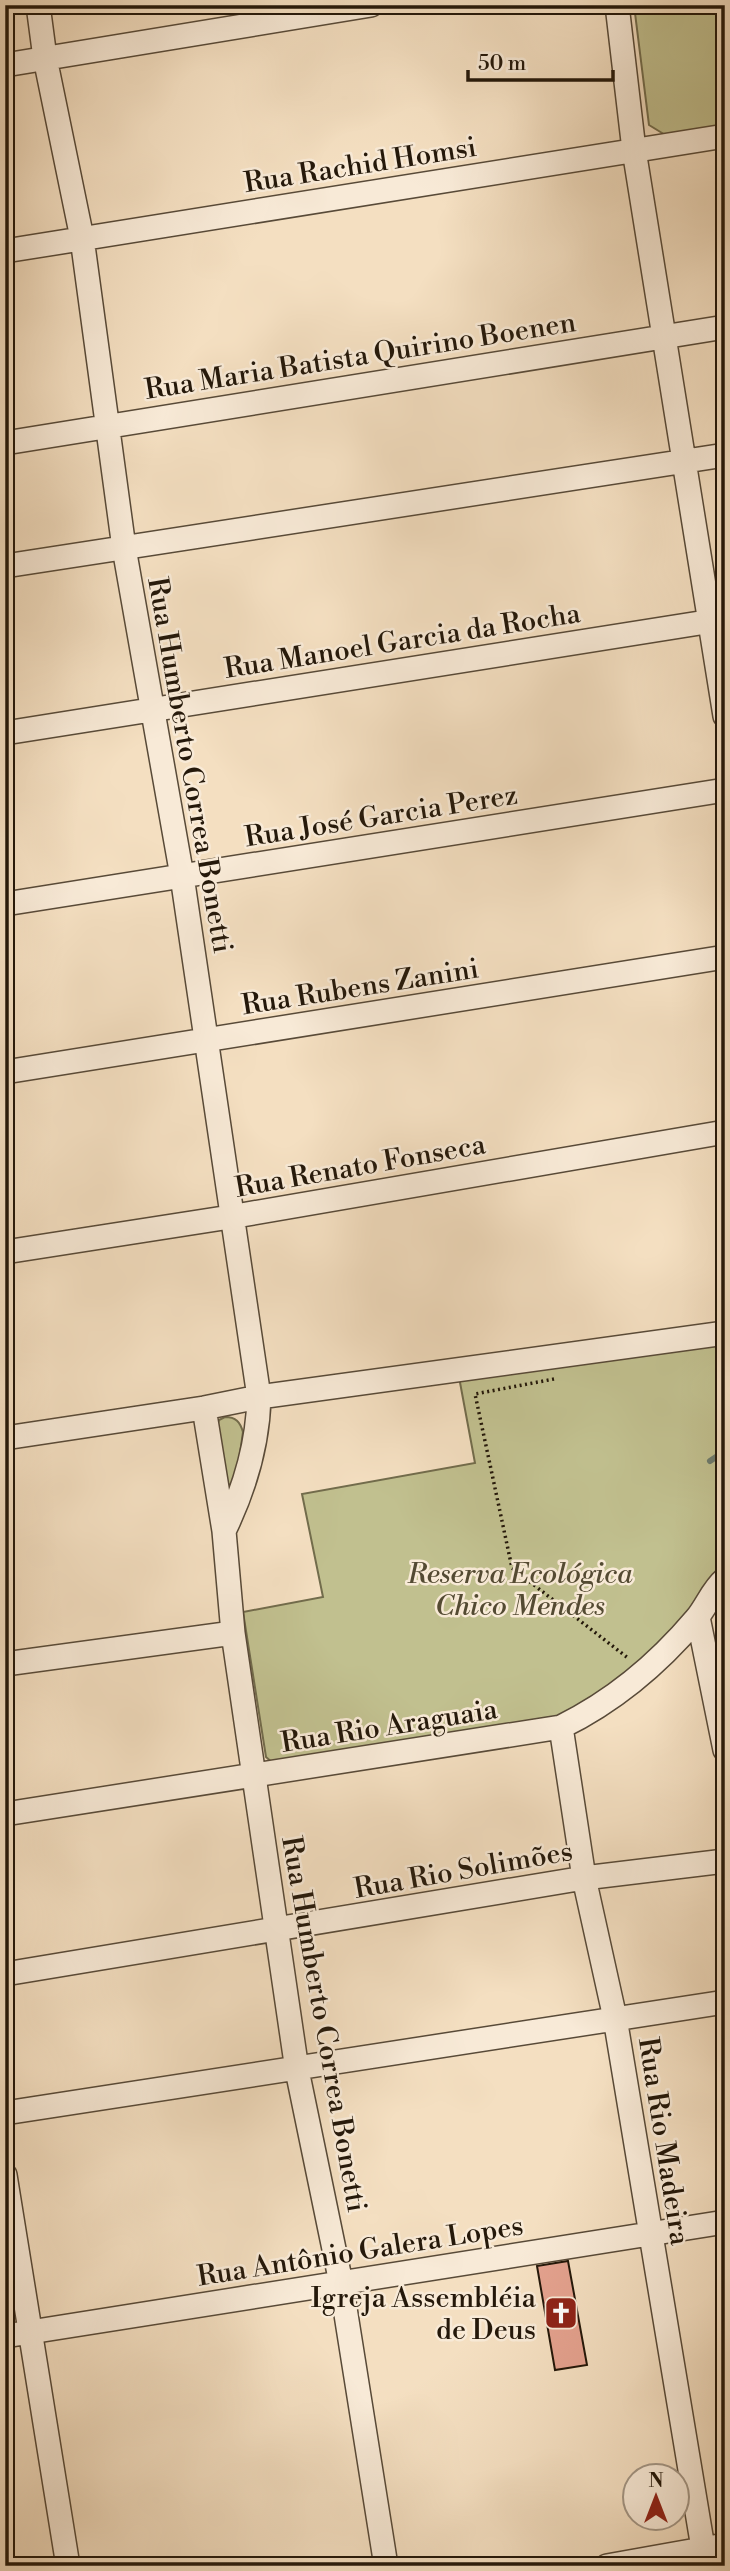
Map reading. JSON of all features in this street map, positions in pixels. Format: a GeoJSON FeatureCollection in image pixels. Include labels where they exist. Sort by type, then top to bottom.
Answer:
{"type":"FeatureCollection","features":[{"type":"Feature","properties":{"kind":"street","name":"Rua Humberto Correa Bonetti"},"geometry":{"type":"LineString","coordinates":[[38,5],[45,58],[82,238],[124,548],[182,876],[230,1217],[259,1397],[258,1417],[240,1498],[224,1531]]}},
{"type":"Feature","properties":{"kind":"street"},"geometry":{"type":"LineString","coordinates":[[5,65],[371,5]]}},
{"type":"Feature","properties":{"kind":"street"},"geometry":{"type":"LineString","coordinates":[[617,5],[634,150],[684,461],[717,620],[725,716]]}},
{"type":"Feature","properties":{"kind":"street","name":"Rua Rachid Homsi"},"geometry":{"type":"LineString","coordinates":[[5,251],[725,136]]}},
{"type":"Feature","properties":{"kind":"street","name":"Rua Maria Batista Quirino Boenen"},"geometry":{"type":"LineString","coordinates":[[5,443],[725,327]]}},
{"type":"Feature","properties":{"kind":"street"},"geometry":{"type":"LineString","coordinates":[[5,566],[725,455]]}},
{"type":"Feature","properties":{"kind":"street","name":"Rua Manoel Garcia da Rocha"},"geometry":{"type":"LineString","coordinates":[[5,733],[717,620]]}},
{"type":"Feature","properties":{"kind":"street","name":"Rua José Garcia Perez"},"geometry":{"type":"LineString","coordinates":[[5,904],[725,790]]}},
{"type":"Feature","properties":{"kind":"street","name":"Rua Rubens Zanini"},"geometry":{"type":"LineString","coordinates":[[5,1072],[725,957]]}},
{"type":"Feature","properties":{"kind":"street","name":"Rua Renato Fonseca"},"geometry":{"type":"LineString","coordinates":[[5,1252],[230,1217],[725,1132]]}},
{"type":"Feature","properties":{"kind":"street"},"geometry":{"type":"LineString","coordinates":[[5,1438],[259,1397],[725,1333]]}},
{"type":"Feature","properties":{"kind":"street","name":"Rua Humberto Correa Bonetti"},"geometry":{"type":"LineString","coordinates":[[204,1408],[224,1531],[233,1633],[297,2070],[341,2283],[386,2566]]}},
{"type":"Feature","properties":{"kind":"street","name":"Rua Rio Araguaia"},"geometry":{"type":"LineString","coordinates":[[5,1814],[561,1727],[590,1713],[642,1676],[698,1617],[725,1579]]}},
{"type":"Feature","properties":{"kind":"street"},"geometry":{"type":"LineString","coordinates":[[698,1617],[725,1750]]}},
{"type":"Feature","properties":{"kind":"street"},"geometry":{"type":"LineString","coordinates":[[5,1664],[233,1633]]}},
{"type":"Feature","properties":{"kind":"street","name":"Rua Rio Madeira"},"geometry":{"type":"LineString","coordinates":[[561,1727],[584,1878],[615,2018],[650,2235],[711,2553]]}},
{"type":"Feature","properties":{"kind":"street","name":"Rua Rio Solimões"},"geometry":{"type":"LineString","coordinates":[[5,1974],[584,1878],[725,1861]]}},
{"type":"Feature","properties":{"kind":"street"},"geometry":{"type":"LineString","coordinates":[[5,2113],[725,2002]]}},
{"type":"Feature","properties":{"kind":"street"},"geometry":{"type":"LineString","coordinates":[[5,2175],[68,2566]]}},
{"type":"Feature","properties":{"kind":"street","name":"Rua Antônio Galera Lopes"},"geometry":{"type":"LineString","coordinates":[[5,2336],[725,2222]]}},
{"type":"Feature","properties":{"kind":"street"},"geometry":{"type":"LineString","coordinates":[[607,2566],[711,2553]]}},
{"type":"Feature","properties":{"kind":"path"},"geometry":{"type":"LineString","coordinates":[[567,1377],[475,1394],[512,1568],[636,1664]]}},
{"type":"Feature","properties":{"kind":"green space"},"geometry":{"type":"Polygon","coordinates":[[[634,5],[725,5],[725,127],[667,136],[649,125],[634,5]]]}},
{"type":"Feature","properties":{"kind":"green space","name":"Reserva Ecológica Chico Mendes"},"geometry":{"type":"Polygon","coordinates":[[[725,1342],[725,1568],[711,1580],[690,1610],[637,1670],[560,1718],[274,1764],[266,1757],[243,1612],[323,1597],[302,1494],[475,1463],[459,1377],[725,1342]]]}},
{"type":"Feature","properties":{"kind":"green space"},"geometry":{"type":"Polygon","coordinates":[[[225,1417],[237,1421],[243,1432],[234,1496],[228,1502],[216,1429],[219,1420],[225,1417]]]}},
{"type":"Feature","properties":{"kind":"building","name":"Igreja Assembléia de Deus"},"geometry":{"type":"Polygon","coordinates":[[[568,2261],[587,2365],[555,2370],[537,2266],[568,2261]]]}},
{"type":"Feature","properties":{"kind":"waterway"},"geometry":{"type":"LineString","coordinates":[[710,1461],[725,1451]]}},
{"type":"Feature","properties":{"kind":"place","name":"Igreja Assembléia de Deus"},"geometry":{"type":"Point","coordinates":[561,2313]}}]}
